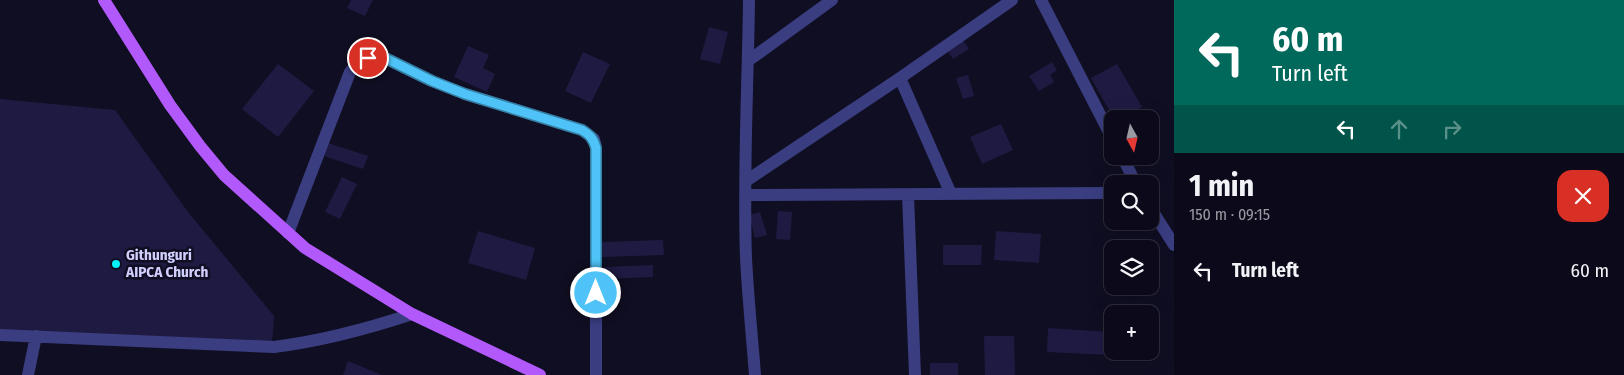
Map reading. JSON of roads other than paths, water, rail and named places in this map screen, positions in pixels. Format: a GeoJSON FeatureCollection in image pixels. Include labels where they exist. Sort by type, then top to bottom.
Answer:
{"type":"FeatureCollection","features":[{"type":"Feature","properties":{"kind":"main road"},"geometry":{"type":"LineString","coordinates":[[104,0],[170,106],[200,146],[224,175],[305,248],[412,314],[513,364],[540,375]]}},
{"type":"Feature","properties":{"kind":"street"},"geometry":{"type":"LineString","coordinates":[[749,0],[746,102],[746,258],[755,375]]}},
{"type":"Feature","properties":{"kind":"street"},"geometry":{"type":"LineString","coordinates":[[748,61],[832,0]]}},
{"type":"Feature","properties":{"kind":"street"},"geometry":{"type":"LineString","coordinates":[[1041,0],[1104,122]]}},
{"type":"Feature","properties":{"kind":"street"},"geometry":{"type":"LineString","coordinates":[[746,181],[900,78],[1003,2]]}},
{"type":"Feature","properties":{"kind":"street"},"geometry":{"type":"LineString","coordinates":[[288,233],[350,72],[359,61],[368,58],[385,58],[432,81],[465,94],[582,130],[594,139],[596,148],[596,375]]}},
{"type":"Feature","properties":{"kind":"street"},"geometry":{"type":"LineString","coordinates":[[900,78],[951,194]]}},
{"type":"Feature","properties":{"kind":"street"},"geometry":{"type":"LineString","coordinates":[[745,195],[1104,193]]}},
{"type":"Feature","properties":{"kind":"street"},"geometry":{"type":"LineString","coordinates":[[908,195],[915,375]]}},
{"type":"Feature","properties":{"kind":"street"},"geometry":{"type":"LineString","coordinates":[[1159,221],[1174,245]]}},
{"type":"Feature","properties":{"kind":"street"},"geometry":{"type":"LineString","coordinates":[[0,334],[274,347],[306,343],[372,328],[412,314]]}},
{"type":"Feature","properties":{"kind":"street"},"geometry":{"type":"LineString","coordinates":[[28,375],[36,336]]}},
{"type":"Feature","properties":{"kind":"place","name":"Githunguri AIPCA Church"},"geometry":{"type":"Point","coordinates":[116,264]}}]}
